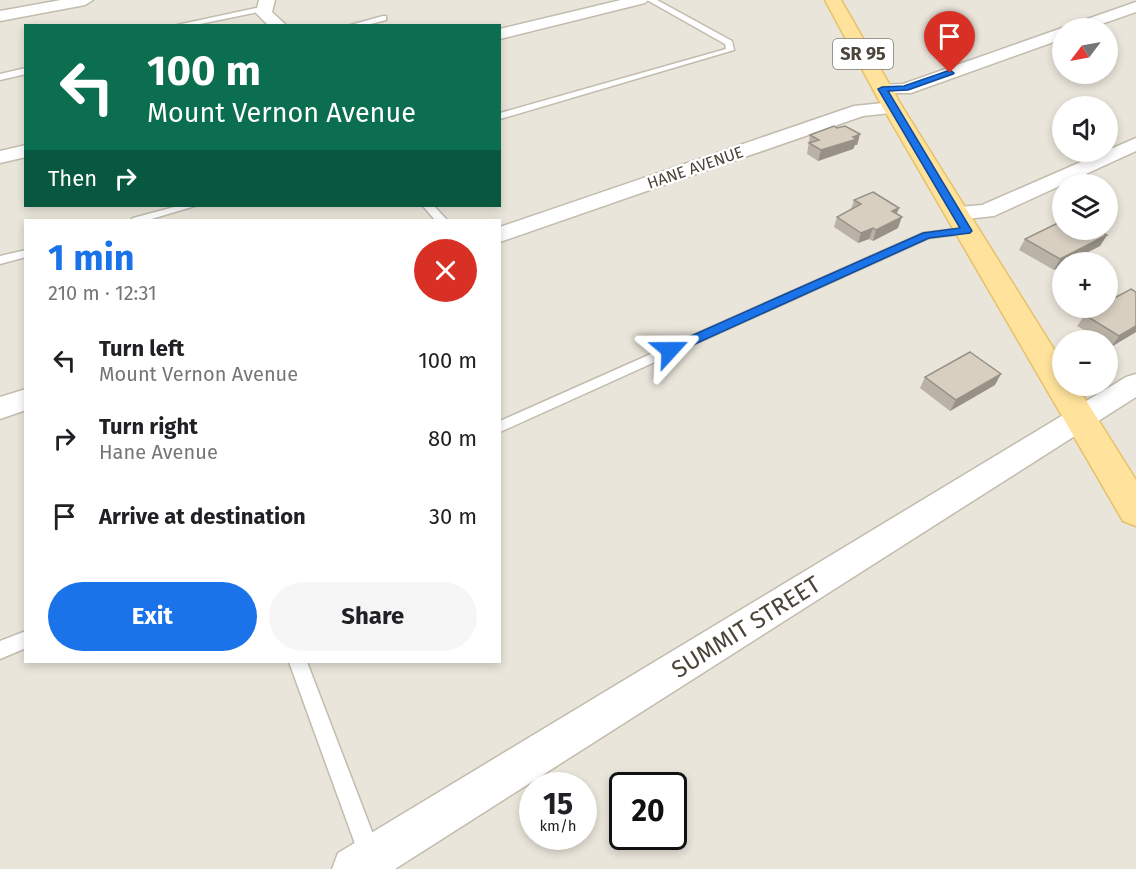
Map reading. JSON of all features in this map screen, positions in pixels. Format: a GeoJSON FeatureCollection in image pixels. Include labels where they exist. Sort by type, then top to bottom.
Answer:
{"type":"FeatureCollection","features":[{"type":"Feature","properties":{"kind":"main road","name":"SR 95"},"geometry":{"type":"LineString","coordinates":[[833,0],[887,98],[1136,511]]}},
{"type":"Feature","properties":{"kind":"street"},"geometry":{"type":"LineString","coordinates":[[0,16],[85,0]]}},
{"type":"Feature","properties":{"kind":"street"},"geometry":{"type":"LineString","coordinates":[[501,34],[640,0]]}},
{"type":"Feature","properties":{"kind":"street"},"geometry":{"type":"LineString","coordinates":[[1101,0],[1111,16]]}},
{"type":"Feature","properties":{"kind":"street"},"geometry":{"type":"LineString","coordinates":[[266,4],[264,13],[277,24]]}},
{"type":"Feature","properties":{"kind":"street"},"geometry":{"type":"LineString","coordinates":[[1105,18],[1136,7]]}},
{"type":"Feature","properties":{"kind":"street","name":"HANE AVENUE"},"geometry":{"type":"LineString","coordinates":[[501,235],[861,110],[905,89],[1052,37]]}},
{"type":"Feature","properties":{"kind":"street"},"geometry":{"type":"LineString","coordinates":[[961,222],[1136,144]]}},
{"type":"Feature","properties":{"kind":"street"},"geometry":{"type":"LineString","coordinates":[[0,157],[24,151]]}},
{"type":"Feature","properties":{"kind":"street","name":"SUMMIT STREET"},"geometry":{"type":"LineString","coordinates":[[363,864],[1136,384]]}},
{"type":"Feature","properties":{"kind":"street"},"geometry":{"type":"LineString","coordinates":[[0,408],[24,400]]}},
{"type":"Feature","properties":{"kind":"lane"},"geometry":{"type":"LineString","coordinates":[[501,116],[730,50],[729,43],[651,0]]}},
{"type":"Feature","properties":{"kind":"lane"},"geometry":{"type":"LineString","coordinates":[[185,24],[266,4]]}},
{"type":"Feature","properties":{"kind":"lane"},"geometry":{"type":"LineString","coordinates":[[359,24],[383,18]]}},
{"type":"Feature","properties":{"kind":"lane"},"geometry":{"type":"LineString","coordinates":[[0,77],[24,71]]}},
{"type":"Feature","properties":{"kind":"lane"},"geometry":{"type":"LineString","coordinates":[[141,219],[185,207]]}},
{"type":"Feature","properties":{"kind":"lane"},"geometry":{"type":"LineString","coordinates":[[429,207],[440,219]]}},
{"type":"Feature","properties":{"kind":"lane"},"geometry":{"type":"LineString","coordinates":[[501,427],[927,235],[961,222]]}},
{"type":"Feature","properties":{"kind":"lane"},"geometry":{"type":"LineString","coordinates":[[0,260],[24,254]]}},
{"type":"Feature","properties":{"kind":"lane"},"geometry":{"type":"LineString","coordinates":[[0,650],[24,640]]}},
{"type":"Feature","properties":{"kind":"lane"},"geometry":{"type":"LineString","coordinates":[[298,663],[363,864]]}},
{"type":"Feature","properties":{"kind":"shaded area"},"geometry":{"type":"Polygon","coordinates":[[[0,0],[1136,0],[1136,869],[0,869],[0,0]]]}},
{"type":"Feature","properties":{"kind":"building"},"geometry":{"type":"Polygon","coordinates":[[[834,126],[837,128],[845,126],[860,134],[853,137],[857,139],[821,150],[809,143],[819,140],[810,135],[834,126]]]}},
{"type":"Feature","properties":{"kind":"building"},"geometry":{"type":"Polygon","coordinates":[[[873,192],[899,208],[892,211],[902,217],[876,230],[873,228],[861,233],[837,217],[861,204],[854,200],[873,192]]]}},
{"type":"Feature","properties":{"kind":"building"},"geometry":{"type":"Polygon","coordinates":[[[1052,226],[1052,240],[1097,240],[1074,252],[1052,252],[1052,254],[1025,239],[1052,226]]]}},
{"type":"Feature","properties":{"kind":"building"},"geometry":{"type":"Polygon","coordinates":[[[1131,289],[1136,292],[1136,326],[1119,336],[1118,330],[1109,330],[1090,318],[1118,318],[1118,296],[1131,289]]]}},
{"type":"Feature","properties":{"kind":"building"},"geometry":{"type":"Polygon","coordinates":[[[970,352],[1001,374],[956,400],[925,377],[970,352]]]}},
{"type":"Feature","properties":{"kind":"route"},"geometry":{"type":"LineString","coordinates":[[670,350],[927,235],[966,231],[882,89],[905,89],[950,73]]}}]}
